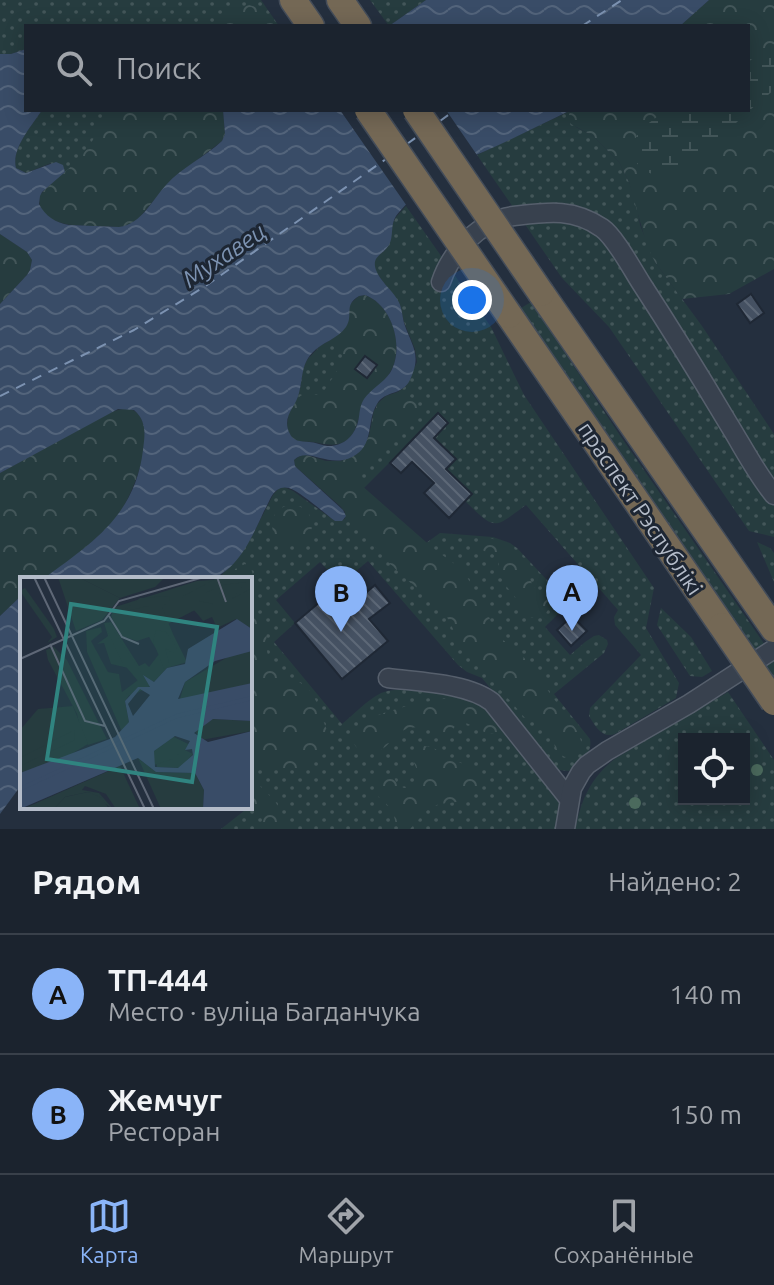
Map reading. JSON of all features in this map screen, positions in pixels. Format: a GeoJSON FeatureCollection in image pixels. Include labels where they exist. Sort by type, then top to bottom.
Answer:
{"type":"FeatureCollection","features":[{"type":"Feature","properties":{"kind":"highway"},"geometry":{"type":"LineString","coordinates":[[293,0],[310,24]]}},
{"type":"Feature","properties":{"kind":"highway"},"geometry":{"type":"LineString","coordinates":[[340,0],[357,24]]}},
{"type":"Feature","properties":{"kind":"highway","name":"праспект Рэспублікі"},"geometry":{"type":"LineString","coordinates":[[369,112],[774,702]]}},
{"type":"Feature","properties":{"kind":"highway","name":"праспект Рэспублікі"},"geometry":{"type":"LineString","coordinates":[[417,112],[774,629]]}},
{"type":"Feature","properties":{"kind":"street"},"geometry":{"type":"LineString","coordinates":[[441,282],[454,254],[486,227],[510,216],[563,212],[605,230],[774,495]]}},
{"type":"Feature","properties":{"kind":"street"},"geometry":{"type":"LineString","coordinates":[[565,829],[569,799],[576,780],[597,757],[689,704],[774,649]]}},
{"type":"Feature","properties":{"kind":"street"},"geometry":{"type":"LineString","coordinates":[[388,678],[464,688],[484,696],[569,799]]}},
{"type":"Feature","properties":{"kind":"green space"},"geometry":{"type":"Polygon","coordinates":[[[0,0],[261,0],[278,24],[24,24],[24,50],[0,54],[0,0]]]}},
{"type":"Feature","properties":{"kind":"green space"},"geometry":{"type":"Polygon","coordinates":[[[370,0],[426,0],[392,24],[388,24],[370,0]]]}},
{"type":"Feature","properties":{"kind":"green space"},"geometry":{"type":"Polygon","coordinates":[[[709,0],[774,0],[774,269],[729,294],[682,299],[647,246],[629,182],[619,162],[593,136],[571,124],[569,114],[750,112],[750,24],[682,24],[709,0]]]}},
{"type":"Feature","properties":{"kind":"green space"},"geometry":{"type":"Polygon","coordinates":[[[249,5],[260,8],[273,24],[223,24],[231,11],[249,5]]]}},
{"type":"Feature","properties":{"kind":"green space"},"geometry":{"type":"Polygon","coordinates":[[[774,44],[774,90],[750,110],[750,61],[774,44]]]}},
{"type":"Feature","properties":{"kind":"green space"},"geometry":{"type":"Polygon","coordinates":[[[41,112],[221,112],[165,186],[69,225],[51,163],[26,173],[16,168],[19,145],[41,112]]]}},
{"type":"Feature","properties":{"kind":"green space"},"geometry":{"type":"Polygon","coordinates":[[[110,112],[223,112],[225,134],[222,141],[172,179],[131,224],[120,227],[81,226],[51,219],[40,206],[40,195],[83,154],[110,112]]]}},
{"type":"Feature","properties":{"kind":"green space"},"geometry":{"type":"Polygon","coordinates":[[[570,112],[576,127],[593,136],[619,162],[629,182],[640,225],[655,262],[774,434],[774,537],[749,531],[609,327],[562,278],[477,155],[570,112]]]}},
{"type":"Feature","properties":{"kind":"green space"},"geometry":{"type":"Polygon","coordinates":[[[665,112],[748,112],[691,169],[668,176],[654,175],[644,170],[636,162],[633,152],[634,141],[665,112]]]}},
{"type":"Feature","properties":{"kind":"green space"},"geometry":{"type":"Polygon","coordinates":[[[406,206],[491,327],[524,395],[654,588],[646,628],[679,683],[676,698],[615,734],[606,735],[596,727],[589,716],[590,708],[641,655],[615,625],[614,617],[618,610],[526,505],[507,519],[495,523],[483,518],[465,501],[472,494],[446,469],[456,459],[434,438],[438,414],[364,488],[426,543],[440,533],[493,537],[517,548],[560,594],[561,608],[545,627],[570,655],[594,636],[599,635],[607,640],[604,653],[554,694],[590,739],[588,754],[569,771],[558,770],[482,678],[458,665],[368,561],[341,584],[320,562],[276,600],[295,623],[274,642],[342,724],[371,699],[390,690],[430,691],[480,700],[558,797],[557,829],[221,829],[246,809],[252,809],[254,803],[252,577],[218,577],[252,536],[279,488],[293,491],[335,521],[345,519],[374,410],[406,386],[417,362],[400,305],[376,272],[374,264],[391,238],[391,227],[406,206]]]}},
{"type":"Feature","properties":{"kind":"green space"},"geometry":{"type":"Polygon","coordinates":[[[0,234],[27,252],[32,260],[27,275],[0,304],[0,234]]]}},
{"type":"Feature","properties":{"kind":"green space"},"geometry":{"type":"Polygon","coordinates":[[[365,295],[383,308],[394,329],[394,364],[386,378],[364,401],[348,439],[331,445],[295,440],[287,427],[291,410],[303,395],[322,393],[343,363],[343,354],[333,346],[347,325],[350,304],[365,295]]]}},
{"type":"Feature","properties":{"kind":"green space"},"geometry":{"type":"Polygon","coordinates":[[[531,302],[774,658],[774,677],[521,308],[531,302]]]}},
{"type":"Feature","properties":{"kind":"green space"},"geometry":{"type":"Polygon","coordinates":[[[347,326],[397,344],[287,418],[300,389],[307,360],[347,326]]]}},
{"type":"Feature","properties":{"kind":"green space"},"geometry":{"type":"Polygon","coordinates":[[[398,392],[410,397],[417,409],[414,416],[370,460],[361,476],[361,485],[434,549],[463,570],[493,628],[520,652],[578,732],[583,747],[576,755],[565,757],[556,751],[547,727],[525,718],[467,651],[439,601],[413,585],[390,564],[340,506],[295,466],[294,460],[303,454],[326,461],[341,461],[357,454],[369,436],[377,404],[386,396],[398,392]]]}},
{"type":"Feature","properties":{"kind":"green space"},"geometry":{"type":"Polygon","coordinates":[[[127,408],[138,414],[144,426],[142,458],[123,507],[103,531],[57,570],[45,577],[20,577],[20,597],[0,616],[0,473],[110,412],[127,408]]]}},
{"type":"Feature","properties":{"kind":"green space"},"geometry":{"type":"Polygon","coordinates":[[[292,505],[306,511],[312,525],[306,539],[292,545],[278,539],[272,525],[278,511],[292,505]]]}},
{"type":"Feature","properties":{"kind":"green space"},"geometry":{"type":"Polygon","coordinates":[[[488,538],[507,545],[521,559],[532,585],[548,602],[545,614],[537,618],[524,613],[502,580],[496,556],[482,550],[481,542],[488,538]]]}},
{"type":"Feature","properties":{"kind":"green space"},"geometry":{"type":"Polygon","coordinates":[[[757,542],[774,553],[774,582],[757,542]]]}},
{"type":"Feature","properties":{"kind":"green space"},"geometry":{"type":"Polygon","coordinates":[[[245,564],[251,569],[253,574],[252,581],[252,577],[228,577],[245,564]]]}},
{"type":"Feature","properties":{"kind":"green space"},"geometry":{"type":"Polygon","coordinates":[[[661,608],[691,637],[712,671],[702,677],[690,676],[657,625],[661,608]]]}},
{"type":"Feature","properties":{"kind":"green space"},"geometry":{"type":"Polygon","coordinates":[[[252,610],[265,627],[272,663],[302,684],[316,702],[329,743],[326,751],[310,764],[278,770],[261,764],[252,755],[252,610]]]}},
{"type":"Feature","properties":{"kind":"green space"},"geometry":{"type":"Polygon","coordinates":[[[728,692],[774,760],[774,829],[575,829],[589,789],[616,758],[728,692]]]}},
{"type":"Feature","properties":{"kind":"green space"},"geometry":{"type":"Polygon","coordinates":[[[465,696],[480,700],[503,729],[492,734],[458,722],[446,735],[425,728],[404,730],[376,752],[362,751],[354,744],[354,733],[363,723],[378,715],[465,696]]]}},
{"type":"Feature","properties":{"kind":"green space"},"geometry":{"type":"Polygon","coordinates":[[[424,746],[479,769],[482,788],[456,802],[439,804],[427,810],[410,829],[401,828],[388,805],[377,795],[374,782],[382,775],[390,774],[397,784],[404,788],[412,787],[418,776],[412,754],[424,746]]]}},
{"type":"Feature","properties":{"kind":"green space"},"geometry":{"type":"Polygon","coordinates":[[[252,778],[275,801],[290,829],[265,829],[260,812],[252,801],[252,778]]]}},
{"type":"Feature","properties":{"kind":"water"},"geometry":{"type":"Polygon","coordinates":[[[426,0],[709,0],[682,24],[392,24],[426,0]]]}},
{"type":"Feature","properties":{"kind":"water","name":"Мухавец"},"geometry":{"type":"Polygon","coordinates":[[[24,50],[24,112],[41,112],[19,145],[16,168],[26,173],[56,162],[63,165],[65,172],[42,192],[39,204],[51,218],[69,225],[119,227],[134,221],[172,179],[222,141],[225,134],[223,112],[567,112],[444,169],[423,186],[396,216],[390,242],[376,259],[375,265],[380,278],[399,302],[414,351],[414,371],[403,389],[384,397],[377,404],[367,440],[359,452],[335,461],[306,455],[294,460],[295,466],[343,510],[346,516],[342,521],[335,521],[294,490],[282,488],[271,497],[238,559],[216,577],[46,577],[94,540],[121,510],[138,473],[144,434],[141,419],[134,410],[118,409],[0,473],[0,304],[27,275],[32,260],[27,252],[0,234],[0,54],[24,50]],[[365,295],[354,299],[346,327],[308,358],[287,421],[289,432],[295,439],[327,446],[338,445],[354,432],[364,399],[390,373],[394,363],[394,329],[383,308],[365,295]]]}},
{"type":"Feature","properties":{"kind":"water"},"geometry":{"type":"Polygon","coordinates":[[[20,597],[20,787],[0,814],[0,616],[20,597]]]}},
{"type":"Feature","properties":{"kind":"pier"},"geometry":{"type":"Polygon","coordinates":[[[341,112],[447,112],[479,158],[441,175],[409,209],[341,112]]]}},
{"type":"Feature","properties":{"kind":"building"},"geometry":{"type":"Polygon","coordinates":[[[751,294],[764,313],[750,323],[737,304],[751,294]]]}},
{"type":"Feature","properties":{"kind":"building"},"geometry":{"type":"Polygon","coordinates":[[[365,356],[377,365],[367,378],[355,369],[365,356]]]}},
{"type":"Feature","properties":{"kind":"building"},"geometry":{"type":"Polygon","coordinates":[[[438,413],[448,423],[434,438],[456,459],[446,469],[472,494],[449,518],[424,493],[434,483],[412,462],[401,473],[390,463],[438,413]]]}},
{"type":"Feature","properties":{"kind":"building"},"geometry":{"type":"Polygon","coordinates":[[[341,584],[355,602],[375,585],[390,603],[369,619],[388,641],[342,679],[295,623],[341,584]]]}},
{"type":"Feature","properties":{"kind":"building"},"geometry":{"type":"Polygon","coordinates":[[[572,616],[587,631],[571,646],[557,630],[572,616]]]}},
{"type":"Feature","properties":{"kind":"ferry route"},"geometry":{"type":"LineString","coordinates":[[585,24],[622,0]]}},
{"type":"Feature","properties":{"kind":"ferry route"},"geometry":{"type":"LineString","coordinates":[[440,121],[452,112]]}},
{"type":"Feature","properties":{"kind":"ferry route"},"geometry":{"type":"LineString","coordinates":[[407,144],[418,136]]}},
{"type":"Feature","properties":{"kind":"ferry route"},"geometry":{"type":"LineString","coordinates":[[0,396],[134,330],[204,287],[386,159]]}},
{"type":"Feature","properties":{"kind":"place","name":"ТП-444"},"geometry":{"type":"Point","coordinates":[572,631]}},
{"type":"Feature","properties":{"kind":"place","name":"Жемчуг"},"geometry":{"type":"Point","coordinates":[341,632]}}]}
